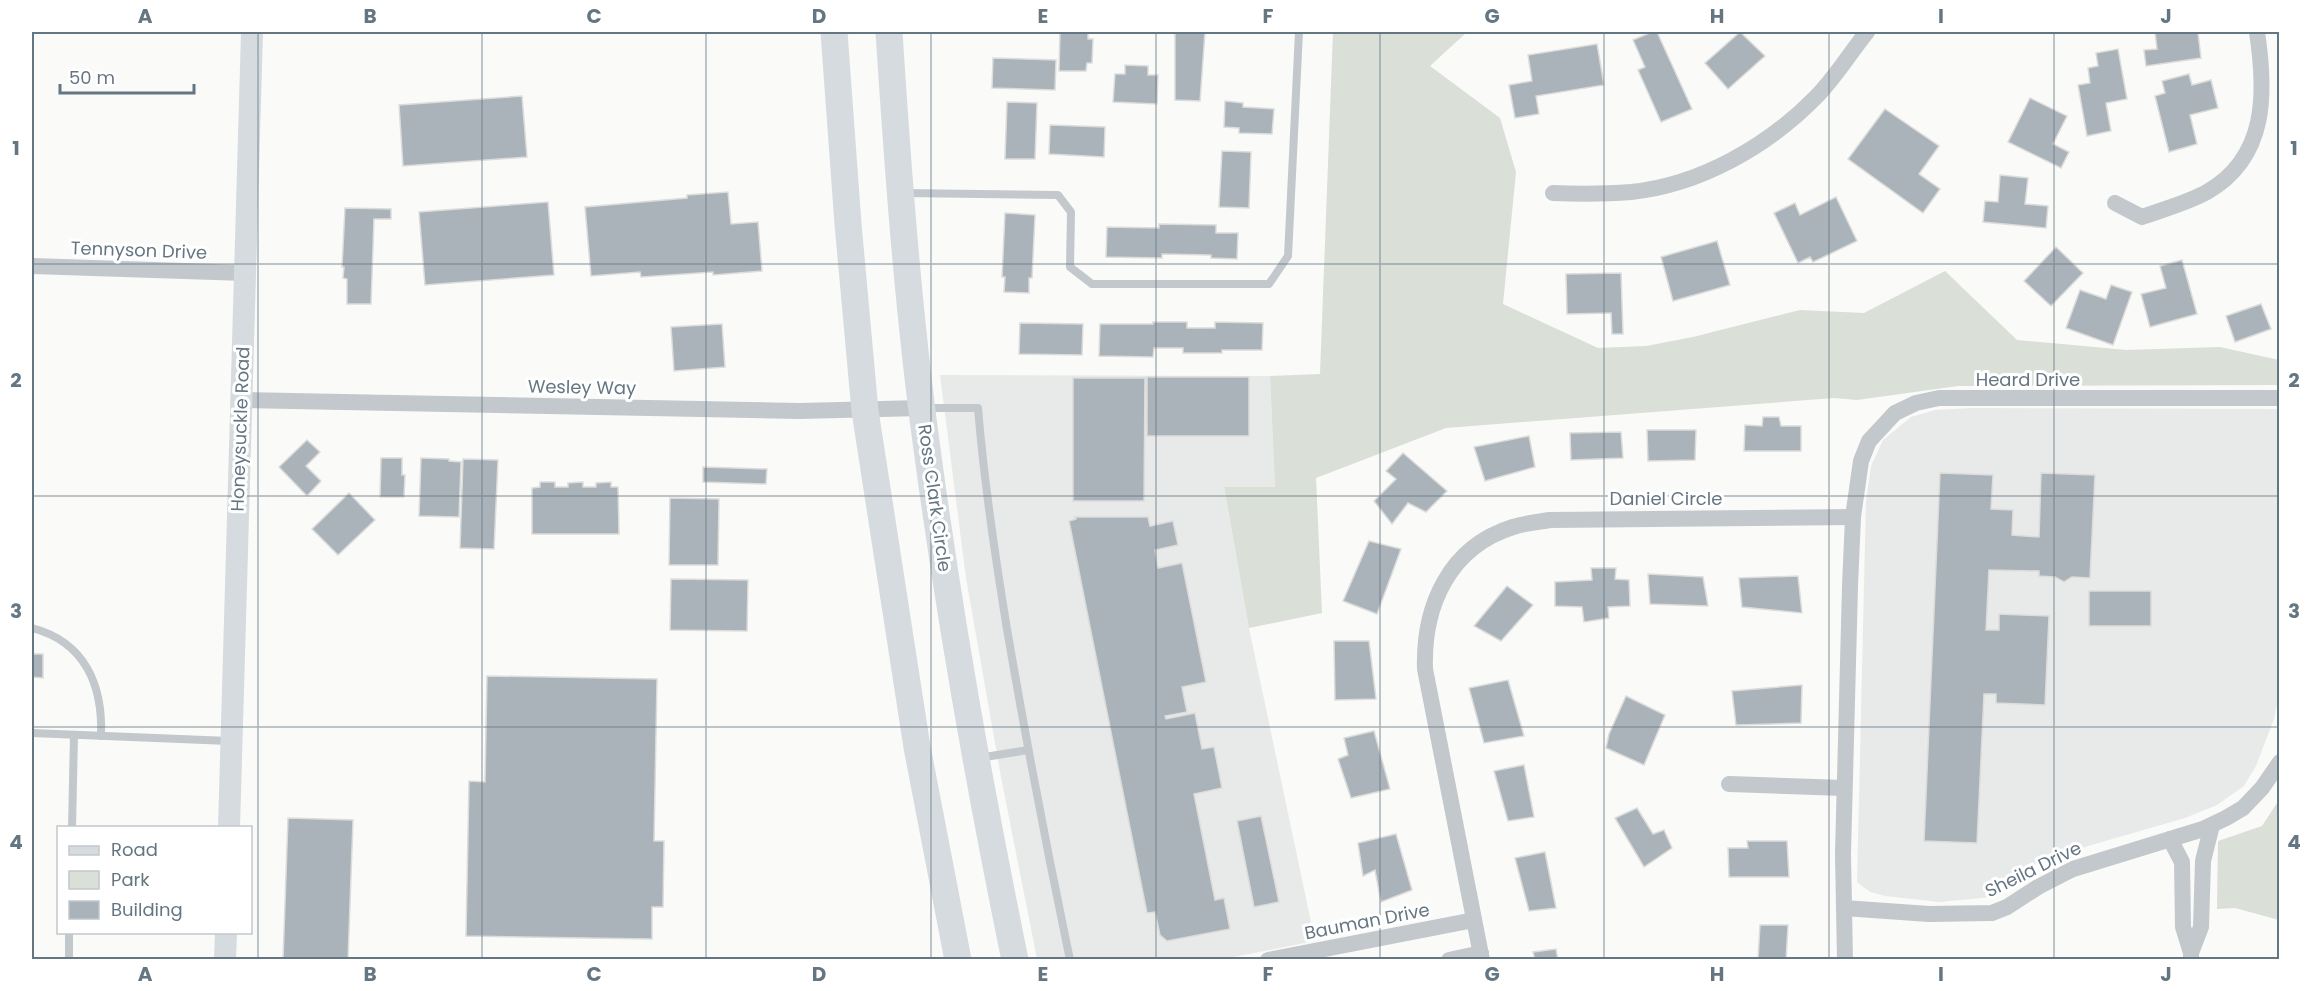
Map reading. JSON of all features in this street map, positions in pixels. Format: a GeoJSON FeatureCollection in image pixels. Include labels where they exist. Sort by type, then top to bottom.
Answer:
{"type":"FeatureCollection","features":[{"type":"Feature","properties":{"kind":"highway"},"geometry":{"type":"LineString","coordinates":[[834,32],[865,411],[916,747],[958,960]]}},
{"type":"Feature","properties":{"kind":"highway","name":"Ross Clark Circle"},"geometry":{"type":"LineString","coordinates":[[889,32],[900,193],[922,408],[956,649],[1015,960]]}},
{"type":"Feature","properties":{"kind":"main road","name":"Honeysuckle Road"},"geometry":{"type":"LineString","coordinates":[[229,826],[252,32]]}},
{"type":"Feature","properties":{"kind":"main road"},"geometry":{"type":"LineString","coordinates":[[225,960],[226,934]]}},
{"type":"Feature","properties":{"kind":"street"},"geometry":{"type":"LineString","coordinates":[[1552,193],[1597,194],[1656,188],[1706,172],[1729,161],[1777,132],[1811,102],[1866,32]]}},
{"type":"Feature","properties":{"kind":"street"},"geometry":{"type":"LineString","coordinates":[[2115,203],[2142,217],[2188,201],[2208,191],[2224,180],[2238,164],[2249,148],[2261,117],[2263,84],[2257,32]]}},
{"type":"Feature","properties":{"kind":"street","name":"Tennyson Drive"},"geometry":{"type":"LineString","coordinates":[[32,266],[245,273]]}},
{"type":"Feature","properties":{"kind":"street","name":"Heard Drive"},"geometry":{"type":"LineString","coordinates":[[1853,517],[1861,461],[1869,441],[1895,413],[1916,403],[1939,398],[2280,398]]}},
{"type":"Feature","properties":{"kind":"street","name":"Wesley Way"},"geometry":{"type":"LineString","coordinates":[[240,400],[865,411],[922,408]]}},
{"type":"Feature","properties":{"kind":"street"},"geometry":{"type":"LineString","coordinates":[[1845,960],[1844,788],[1853,517]]}},
{"type":"Feature","properties":{"kind":"street","name":"Daniel Circle"},"geometry":{"type":"LineString","coordinates":[[1481,956],[1428,691],[1425,662],[1426,638],[1432,606],[1447,577],[1461,559],[1480,543],[1498,533],[1513,527],[1550,520],[1853,517]]}},
{"type":"Feature","properties":{"kind":"street","name":"Sheila Drive"},"geometry":{"type":"LineString","coordinates":[[1844,908],[1929,914],[1992,913],[2007,908],[2038,887],[2073,869],[2212,825],[2243,808],[2262,788],[2280,762]]}},
{"type":"Feature","properties":{"kind":"street"},"geometry":{"type":"LineString","coordinates":[[1730,784],[1844,788]]}},
{"type":"Feature","properties":{"kind":"street"},"geometry":{"type":"LineString","coordinates":[[2191,956],[2201,927],[2203,861],[2212,825]]}},
{"type":"Feature","properties":{"kind":"street"},"geometry":{"type":"LineString","coordinates":[[2169,838],[2182,862],[2183,927],[2191,956]]}},
{"type":"Feature","properties":{"kind":"street","name":"Bauman Drive"},"geometry":{"type":"LineString","coordinates":[[1268,960],[1474,920]]}},
{"type":"Feature","properties":{"kind":"street"},"geometry":{"type":"LineString","coordinates":[[1449,960],[1481,956]]}},
{"type":"Feature","properties":{"kind":"lane"},"geometry":{"type":"LineString","coordinates":[[900,193],[1058,195],[1071,212],[1070,267],[1092,284],[1269,284],[1288,256],[1299,32]]}},
{"type":"Feature","properties":{"kind":"lane"},"geometry":{"type":"LineString","coordinates":[[922,408],[978,408],[1000,582],[1028,750],[1070,960]]}},
{"type":"Feature","properties":{"kind":"lane"},"geometry":{"type":"LineString","coordinates":[[32,628],[66,644],[86,666],[98,693],[101,707],[101,736]]}},
{"type":"Feature","properties":{"kind":"lane"},"geometry":{"type":"LineString","coordinates":[[32,733],[231,741]]}},
{"type":"Feature","properties":{"kind":"lane"},"geometry":{"type":"LineString","coordinates":[[72,826],[74,735]]}},
{"type":"Feature","properties":{"kind":"lane"},"geometry":{"type":"LineString","coordinates":[[975,758],[1028,750]]}},
{"type":"Feature","properties":{"kind":"lane"},"geometry":{"type":"LineString","coordinates":[[69,934],[69,960]]}},
{"type":"Feature","properties":{"kind":"shaded area"},"geometry":{"type":"Polygon","coordinates":[[[940,375],[1270,376],[1275,487],[1224,488],[1249,628],[1315,941],[1224,959],[1037,959],[1001,777],[966,578],[940,375]]]}},
{"type":"Feature","properties":{"kind":"shaded area"},"geometry":{"type":"Polygon","coordinates":[[[1972,408],[2279,409],[2279,695],[2274,719],[2256,766],[2244,786],[2217,805],[2185,818],[2088,846],[2036,864],[1993,897],[1939,902],[1885,896],[1870,892],[1857,882],[1866,501],[1871,466],[1883,440],[1911,417],[1935,410],[1972,408]]]}},
{"type":"Feature","properties":{"kind":"green space"},"geometry":{"type":"Polygon","coordinates":[[[1333,32],[1467,32],[1430,66],[1500,118],[1516,172],[1503,304],[1598,348],[1646,346],[1693,337],[1800,310],[1864,313],[1945,271],[2017,340],[2127,350],[2220,347],[2279,360],[2279,385],[1958,386],[1857,400],[1834,398],[1446,428],[1316,478],[1322,613],[1249,628],[1224,487],[1275,487],[1270,376],[1320,374],[1333,32]]]}},
{"type":"Feature","properties":{"kind":"green space"},"geometry":{"type":"Polygon","coordinates":[[[2279,800],[2279,920],[2235,908],[2217,909],[2218,841],[2262,826],[2279,800]]]}},
{"type":"Feature","properties":{"kind":"building"},"geometry":{"type":"Polygon","coordinates":[[[1060,32],[1088,32],[1088,39],[1093,39],[1092,63],[1087,63],[1086,71],[1059,71],[1060,32]]]}},
{"type":"Feature","properties":{"kind":"building"},"geometry":{"type":"Polygon","coordinates":[[[1175,32],[1205,32],[1200,101],[1175,100],[1175,32]]]}},
{"type":"Feature","properties":{"kind":"building"},"geometry":{"type":"Polygon","coordinates":[[[1657,32],[1692,109],[1661,122],[1638,70],[1645,67],[1633,40],[1657,32]]]}},
{"type":"Feature","properties":{"kind":"building"},"geometry":{"type":"Polygon","coordinates":[[[1740,32],[1765,56],[1728,89],[1705,63],[1740,32]]]}},
{"type":"Feature","properties":{"kind":"building"},"geometry":{"type":"Polygon","coordinates":[[[2155,32],[2208,32],[2198,33],[2201,58],[2146,66],[2144,50],[2157,49],[2155,32]]]}},
{"type":"Feature","properties":{"kind":"building"},"geometry":{"type":"Polygon","coordinates":[[[1597,44],[1604,85],[1536,96],[1539,114],[1515,118],[1509,85],[1532,81],[1528,55],[1597,44]]]}},
{"type":"Feature","properties":{"kind":"building"},"geometry":{"type":"Polygon","coordinates":[[[2118,49],[2127,99],[2106,103],[2111,131],[2087,136],[2078,85],[2090,83],[2088,68],[2098,66],[2096,53],[2118,49]]]}},
{"type":"Feature","properties":{"kind":"building"},"geometry":{"type":"Polygon","coordinates":[[[993,58],[1056,60],[1055,90],[992,88],[993,58]]]}},
{"type":"Feature","properties":{"kind":"building"},"geometry":{"type":"Polygon","coordinates":[[[1125,65],[1148,66],[1148,75],[1158,75],[1157,104],[1113,102],[1115,74],[1125,74],[1125,65]]]}},
{"type":"Feature","properties":{"kind":"building"},"geometry":{"type":"Polygon","coordinates":[[[2189,74],[2192,85],[2211,80],[2218,108],[2190,115],[2197,144],[2169,152],[2155,96],[2165,93],[2162,81],[2189,74]]]}},
{"type":"Feature","properties":{"kind":"building"},"geometry":{"type":"Polygon","coordinates":[[[522,96],[527,157],[403,166],[399,105],[522,96]]]}},
{"type":"Feature","properties":{"kind":"building"},"geometry":{"type":"Polygon","coordinates":[[[2030,98],[2067,116],[2053,144],[2069,152],[2061,168],[2008,142],[2030,98]]]}},
{"type":"Feature","properties":{"kind":"building"},"geometry":{"type":"Polygon","coordinates":[[[1225,101],[1243,103],[1243,107],[1274,109],[1272,134],[1239,133],[1239,128],[1224,127],[1225,101]]]}},
{"type":"Feature","properties":{"kind":"building"},"geometry":{"type":"Polygon","coordinates":[[[1007,102],[1037,103],[1035,159],[1005,159],[1007,102]]]}},
{"type":"Feature","properties":{"kind":"building"},"geometry":{"type":"Polygon","coordinates":[[[1885,109],[1939,146],[1919,174],[1940,189],[1923,213],[1848,159],[1885,109]]]}},
{"type":"Feature","properties":{"kind":"building"},"geometry":{"type":"Polygon","coordinates":[[[1050,125],[1105,127],[1104,157],[1049,154],[1050,125]]]}},
{"type":"Feature","properties":{"kind":"building"},"geometry":{"type":"Polygon","coordinates":[[[1222,151],[1251,152],[1249,208],[1219,207],[1222,151]]]}},
{"type":"Feature","properties":{"kind":"building"},"geometry":{"type":"Polygon","coordinates":[[[2000,175],[2028,178],[2025,204],[2048,206],[2046,228],[1983,222],[1985,201],[1998,202],[2000,175]]]}},
{"type":"Feature","properties":{"kind":"building"},"geometry":{"type":"Polygon","coordinates":[[[728,192],[731,224],[758,222],[762,271],[641,277],[640,272],[591,276],[585,207],[728,192]]]}},
{"type":"Feature","properties":{"kind":"building"},"geometry":{"type":"Polygon","coordinates":[[[1836,197],[1857,241],[1813,262],[1810,257],[1798,263],[1774,213],[1795,203],[1800,215],[1836,197]]]}},
{"type":"Feature","properties":{"kind":"building"},"geometry":{"type":"Polygon","coordinates":[[[548,202],[554,275],[425,285],[419,212],[548,202]]]}},
{"type":"Feature","properties":{"kind":"building"},"geometry":{"type":"Polygon","coordinates":[[[345,208],[391,209],[391,219],[374,219],[371,304],[347,304],[347,279],[343,278],[344,267],[342,267],[345,208]]]}},
{"type":"Feature","properties":{"kind":"building"},"geometry":{"type":"Polygon","coordinates":[[[1005,213],[1035,215],[1032,278],[1029,278],[1029,293],[1004,292],[1005,277],[1002,277],[1005,213]]]}},
{"type":"Feature","properties":{"kind":"building"},"geometry":{"type":"Polygon","coordinates":[[[1159,224],[1216,225],[1216,233],[1238,233],[1237,259],[1211,258],[1211,255],[1162,254],[1162,258],[1106,257],[1107,227],[1159,228],[1159,224]]]}},
{"type":"Feature","properties":{"kind":"building"},"geometry":{"type":"Polygon","coordinates":[[[1717,241],[1730,285],[1673,301],[1661,257],[1717,241]]]}},
{"type":"Feature","properties":{"kind":"building"},"geometry":{"type":"Polygon","coordinates":[[[2056,247],[2083,273],[2051,306],[2024,281],[2056,247]]]}},
{"type":"Feature","properties":{"kind":"building"},"geometry":{"type":"Polygon","coordinates":[[[2182,260],[2197,314],[2150,327],[2141,294],[2166,288],[2160,266],[2182,260]]]}},
{"type":"Feature","properties":{"kind":"building"},"geometry":{"type":"Polygon","coordinates":[[[1621,273],[1623,334],[1612,334],[1611,313],[1567,314],[1566,274],[1621,273]]]}},
{"type":"Feature","properties":{"kind":"building"},"geometry":{"type":"Polygon","coordinates":[[[2111,285],[2132,292],[2113,345],[2066,328],[2080,290],[2106,299],[2111,285]]]}},
{"type":"Feature","properties":{"kind":"building"},"geometry":{"type":"Polygon","coordinates":[[[2261,304],[2271,329],[2235,342],[2226,316],[2261,304]]]}},
{"type":"Feature","properties":{"kind":"building"},"geometry":{"type":"Polygon","coordinates":[[[1153,322],[1187,322],[1187,328],[1215,328],[1215,322],[1263,323],[1262,350],[1183,353],[1183,348],[1154,348],[1153,357],[1099,356],[1100,324],[1153,324],[1153,322]]]}},
{"type":"Feature","properties":{"kind":"building"},"geometry":{"type":"Polygon","coordinates":[[[1020,323],[1083,324],[1082,355],[1019,354],[1020,323]]]}},
{"type":"Feature","properties":{"kind":"building"},"geometry":{"type":"Polygon","coordinates":[[[722,324],[725,367],[674,371],[671,327],[722,324]]]}},
{"type":"Feature","properties":{"kind":"building"},"geometry":{"type":"Polygon","coordinates":[[[1147,377],[1249,377],[1249,436],[1147,436],[1147,377]]]}},
{"type":"Feature","properties":{"kind":"building"},"geometry":{"type":"Polygon","coordinates":[[[1073,378],[1145,378],[1144,501],[1073,501],[1073,378]]]}},
{"type":"Feature","properties":{"kind":"building"},"geometry":{"type":"Polygon","coordinates":[[[1763,417],[1779,417],[1781,426],[1801,426],[1801,451],[1744,451],[1745,425],[1762,426],[1763,417]]]}},
{"type":"Feature","properties":{"kind":"building"},"geometry":{"type":"Polygon","coordinates":[[[1647,430],[1696,430],[1695,460],[1648,461],[1647,430]]]}},
{"type":"Feature","properties":{"kind":"building"},"geometry":{"type":"Polygon","coordinates":[[[1621,432],[1623,458],[1571,460],[1570,433],[1621,432]]]}},
{"type":"Feature","properties":{"kind":"building"},"geometry":{"type":"Polygon","coordinates":[[[1529,436],[1535,467],[1485,481],[1474,447],[1529,436]]]}},
{"type":"Feature","properties":{"kind":"building"},"geometry":{"type":"Polygon","coordinates":[[[307,440],[320,452],[306,466],[321,481],[307,496],[279,467],[307,440]]]}},
{"type":"Feature","properties":{"kind":"building"},"geometry":{"type":"Polygon","coordinates":[[[1403,453],[1447,491],[1426,512],[1408,503],[1392,524],[1374,501],[1396,479],[1386,471],[1403,453]]]}},
{"type":"Feature","properties":{"kind":"building"},"geometry":{"type":"Polygon","coordinates":[[[381,458],[402,458],[402,475],[405,475],[404,497],[380,497],[381,458]]]}},
{"type":"Feature","properties":{"kind":"building"},"geometry":{"type":"Polygon","coordinates":[[[421,458],[461,462],[459,517],[419,516],[421,458]]]}},
{"type":"Feature","properties":{"kind":"building"},"geometry":{"type":"Polygon","coordinates":[[[463,459],[498,460],[494,549],[460,548],[463,459]]]}},
{"type":"Feature","properties":{"kind":"building"},"geometry":{"type":"Polygon","coordinates":[[[703,467],[767,469],[766,484],[703,482],[703,467]]]}},
{"type":"Feature","properties":{"kind":"building"},"geometry":{"type":"Polygon","coordinates":[[[1940,473],[1993,475],[1991,509],[2013,510],[2012,535],[2039,537],[2041,473],[2095,475],[2090,578],[2072,577],[2064,582],[2055,577],[2039,576],[2039,571],[1989,570],[1986,630],[1999,630],[1999,614],[2049,616],[2045,705],[1996,703],[1996,694],[1984,694],[1977,843],[1924,841],[1940,473]]]}},
{"type":"Feature","properties":{"kind":"building"},"geometry":{"type":"Polygon","coordinates":[[[540,482],[555,482],[555,487],[568,487],[568,483],[583,482],[583,487],[596,487],[596,483],[611,482],[611,487],[618,487],[619,534],[532,534],[532,488],[540,487],[540,482]]]}},
{"type":"Feature","properties":{"kind":"building"},"geometry":{"type":"Polygon","coordinates":[[[349,493],[375,520],[338,555],[312,529],[349,493]]]}},
{"type":"Feature","properties":{"kind":"building"},"geometry":{"type":"Polygon","coordinates":[[[670,498],[719,499],[718,565],[669,565],[670,498]]]}},
{"type":"Feature","properties":{"kind":"building"},"geometry":{"type":"Polygon","coordinates":[[[1075,517],[1148,517],[1150,526],[1173,521],[1178,545],[1155,550],[1158,568],[1182,563],[1206,682],[1182,687],[1187,712],[1165,716],[1166,719],[1195,713],[1202,749],[1214,747],[1222,788],[1194,794],[1215,900],[1224,898],[1230,929],[1167,941],[1160,935],[1155,912],[1147,913],[1069,521],[1076,519],[1075,517]]]}},
{"type":"Feature","properties":{"kind":"building"},"geometry":{"type":"Polygon","coordinates":[[[1369,541],[1401,549],[1377,614],[1343,601],[1369,541]]]}},
{"type":"Feature","properties":{"kind":"building"},"geometry":{"type":"Polygon","coordinates":[[[1591,568],[1616,568],[1615,579],[1629,580],[1630,606],[1608,607],[1609,618],[1584,622],[1582,607],[1555,606],[1555,582],[1592,580],[1591,568]]]}},
{"type":"Feature","properties":{"kind":"building"},"geometry":{"type":"Polygon","coordinates":[[[1648,574],[1703,577],[1708,606],[1650,604],[1648,574]]]}},
{"type":"Feature","properties":{"kind":"building"},"geometry":{"type":"Polygon","coordinates":[[[1798,576],[1802,613],[1742,607],[1739,578],[1798,576]]]}},
{"type":"Feature","properties":{"kind":"building"},"geometry":{"type":"Polygon","coordinates":[[[671,579],[748,580],[747,631],[670,630],[671,579]]]}},
{"type":"Feature","properties":{"kind":"building"},"geometry":{"type":"Polygon","coordinates":[[[1507,586],[1533,605],[1501,641],[1474,626],[1507,586]]]}},
{"type":"Feature","properties":{"kind":"building"},"geometry":{"type":"Polygon","coordinates":[[[2089,591],[2151,591],[2151,626],[2089,626],[2089,591]]]}},
{"type":"Feature","properties":{"kind":"building"},"geometry":{"type":"Polygon","coordinates":[[[1334,641],[1369,641],[1376,699],[1335,700],[1334,641]]]}},
{"type":"Feature","properties":{"kind":"building"},"geometry":{"type":"Polygon","coordinates":[[[32,654],[43,654],[43,678],[32,677],[32,654]]]}},
{"type":"Feature","properties":{"kind":"building"},"geometry":{"type":"Polygon","coordinates":[[[487,676],[657,679],[654,841],[664,841],[663,907],[652,907],[652,939],[466,936],[469,781],[485,782],[487,676]]]}},
{"type":"Feature","properties":{"kind":"building"},"geometry":{"type":"Polygon","coordinates":[[[1508,680],[1524,736],[1484,743],[1469,688],[1508,680]]]}},
{"type":"Feature","properties":{"kind":"building"},"geometry":{"type":"Polygon","coordinates":[[[1802,685],[1801,723],[1736,725],[1732,691],[1802,685]]]}},
{"type":"Feature","properties":{"kind":"building"},"geometry":{"type":"Polygon","coordinates":[[[1626,696],[1665,715],[1644,765],[1606,748],[1609,734],[1626,696]]]}},
{"type":"Feature","properties":{"kind":"building"},"geometry":{"type":"Polygon","coordinates":[[[1374,731],[1390,789],[1351,798],[1338,759],[1348,755],[1344,738],[1374,731]]]}},
{"type":"Feature","properties":{"kind":"building"},"geometry":{"type":"Polygon","coordinates":[[[1524,765],[1534,817],[1508,821],[1494,771],[1524,765]]]}},
{"type":"Feature","properties":{"kind":"building"},"geometry":{"type":"Polygon","coordinates":[[[1637,808],[1653,834],[1664,830],[1672,848],[1644,867],[1615,818],[1637,808]]]}},
{"type":"Feature","properties":{"kind":"building"},"geometry":{"type":"Polygon","coordinates":[[[1261,816],[1279,902],[1254,907],[1237,821],[1261,816]]]}},
{"type":"Feature","properties":{"kind":"building"},"geometry":{"type":"Polygon","coordinates":[[[288,818],[353,820],[348,960],[283,960],[288,818]]]}},
{"type":"Feature","properties":{"kind":"building"},"geometry":{"type":"Polygon","coordinates":[[[1396,834],[1412,890],[1381,902],[1375,870],[1363,876],[1358,843],[1396,834]]]}},
{"type":"Feature","properties":{"kind":"building"},"geometry":{"type":"Polygon","coordinates":[[[1747,841],[1787,841],[1789,877],[1729,877],[1728,848],[1748,848],[1747,841]]]}},
{"type":"Feature","properties":{"kind":"building"},"geometry":{"type":"Polygon","coordinates":[[[1545,852],[1556,908],[1529,911],[1515,858],[1545,852]]]}},
{"type":"Feature","properties":{"kind":"building"},"geometry":{"type":"Polygon","coordinates":[[[1760,925],[1788,925],[1786,960],[1758,960],[1760,925]]]}},
{"type":"Feature","properties":{"kind":"building"},"geometry":{"type":"Polygon","coordinates":[[[1556,949],[1558,960],[1535,960],[1533,952],[1556,949]]]}}]}
